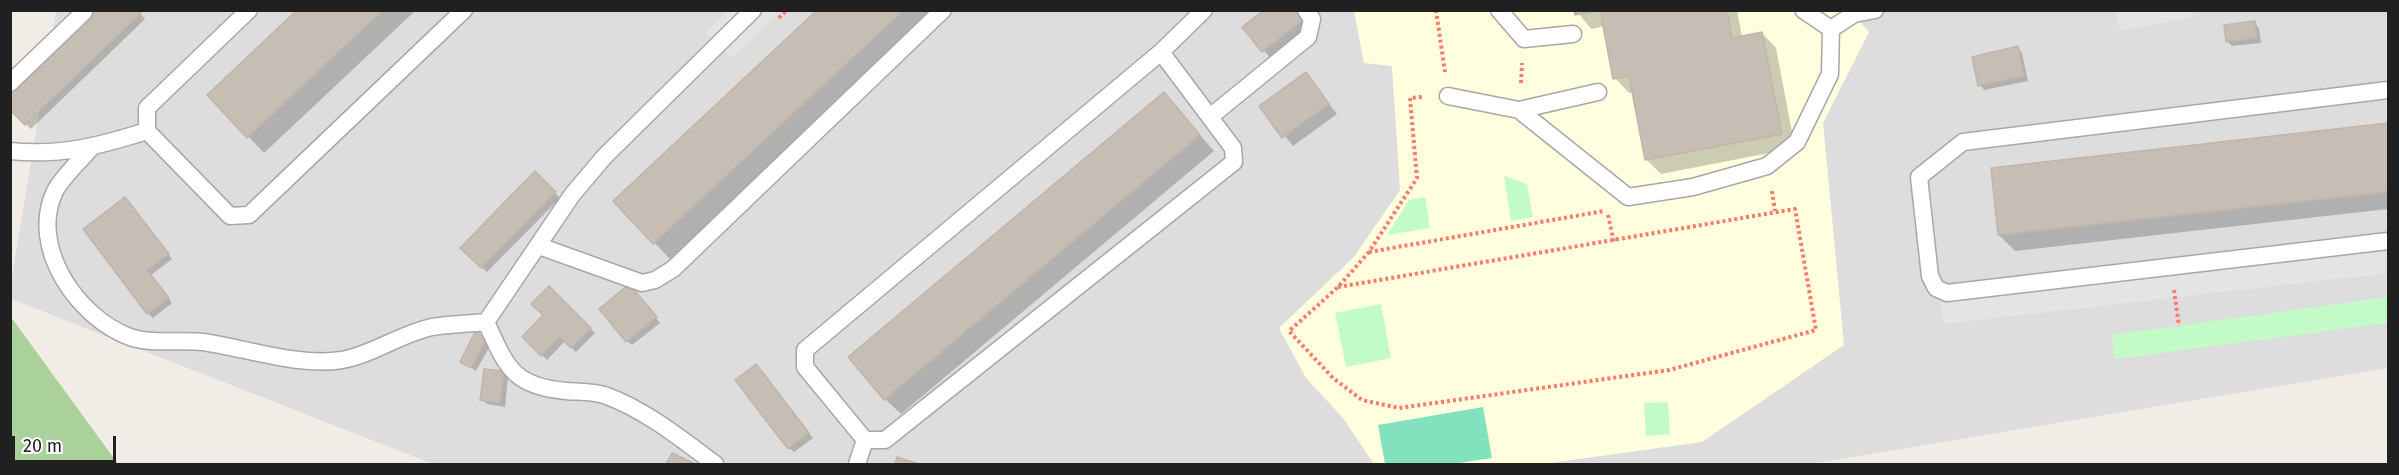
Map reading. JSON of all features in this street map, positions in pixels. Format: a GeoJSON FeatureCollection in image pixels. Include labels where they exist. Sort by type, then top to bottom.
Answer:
{"type":"FeatureCollection","features":[{"type":"Feature","properties":{"kind":"lane"},"geometry":{"type":"LineString","coordinates":[[249,10],[147,108],[147,131],[230,216],[249,215],[465,10]]}},
{"type":"Feature","properties":{"kind":"lane"},"geometry":{"type":"LineString","coordinates":[[90,149],[55,191],[48,220],[52,259],[81,304],[104,325],[132,337],[202,342],[258,354],[341,360],[373,352],[393,340],[432,327],[486,322],[572,195],[604,157],[753,10]]}},
{"type":"Feature","properties":{"kind":"lane"},"geometry":{"type":"LineString","coordinates":[[539,246],[642,283],[655,280],[673,269],[943,10]]}},
{"type":"Feature","properties":{"kind":"lane"},"geometry":{"type":"LineString","coordinates":[[866,440],[805,367],[805,350],[1161,52],[1204,10]]}},
{"type":"Feature","properties":{"kind":"lane"},"geometry":{"type":"LineString","coordinates":[[1210,117],[1308,37],[1312,19],[1306,10]]}},
{"type":"Feature","properties":{"kind":"lane"},"geometry":{"type":"LineString","coordinates":[[1499,10],[1524,39],[1573,34]]}},
{"type":"Feature","properties":{"kind":"lane"},"geometry":{"type":"LineString","coordinates":[[1803,10],[1831,29]]}},
{"type":"Feature","properties":{"kind":"lane"},"geometry":{"type":"LineString","coordinates":[[1831,29],[1854,15],[1875,10]]}},
{"type":"Feature","properties":{"kind":"lane"},"geometry":{"type":"LineString","coordinates":[[10,83],[84,12]]}},
{"type":"Feature","properties":{"kind":"lane"},"geometry":{"type":"LineString","coordinates":[[1519,110],[1628,197],[1693,188],[1767,166],[1797,142],[1830,74],[1831,29]]}},
{"type":"Feature","properties":{"kind":"lane"},"geometry":{"type":"LineString","coordinates":[[866,440],[885,440],[1234,162],[1233,148],[1161,52]]}},
{"type":"Feature","properties":{"kind":"lane"},"geometry":{"type":"LineString","coordinates":[[2388,90],[1963,142],[1919,177],[1930,276],[1936,288],[1947,292],[2388,241]]}},
{"type":"Feature","properties":{"kind":"lane"},"geometry":{"type":"LineString","coordinates":[[1448,96],[1519,110],[1598,92]]}},
{"type":"Feature","properties":{"kind":"lane"},"geometry":{"type":"LineString","coordinates":[[10,151],[56,154],[90,149],[147,131]]}},
{"type":"Feature","properties":{"kind":"lane"},"geometry":{"type":"LineString","coordinates":[[486,322],[505,362],[520,380],[555,390],[604,394],[642,412],[715,465]]}},
{"type":"Feature","properties":{"kind":"lane"},"geometry":{"type":"LineString","coordinates":[[857,465],[866,440]]}},
{"type":"Feature","properties":{"kind":"path"},"geometry":{"type":"LineString","coordinates":[[1338,286],[1614,242],[1795,209],[1816,330],[1669,370],[1399,408],[1362,400],[1333,378],[1289,331],[1338,286],[1369,252],[1417,178],[1410,98],[1448,96],[1436,10]]}},
{"type":"Feature","properties":{"kind":"path"},"geometry":{"type":"LineString","coordinates":[[1519,110],[1524,39]]}},
{"type":"Feature","properties":{"kind":"path"},"geometry":{"type":"LineString","coordinates":[[1369,252],[1608,210],[1614,242]]}},
{"type":"Feature","properties":{"kind":"path"},"geometry":{"type":"LineString","coordinates":[[2171,266],[2179,326]]}},
{"type":"Feature","properties":{"kind":"shaded area"},"geometry":{"type":"Polygon","coordinates":[[[1855,10],[1854,15],[1869,32],[1823,123],[1844,345],[1702,442],[1543,464],[1374,464],[1343,418],[1306,378],[1279,328],[1354,257],[1400,190],[1392,66],[1364,63],[1354,11],[1855,10]]]}},
{"type":"Feature","properties":{"kind":"shaded area"},"geometry":{"type":"Polygon","coordinates":[[[56,11],[2388,11],[2388,368],[1810,464],[433,464],[11,299],[11,282],[56,11]]]}},
{"type":"Feature","properties":{"kind":"shaded area"},"geometry":{"type":"Polygon","coordinates":[[[728,11],[780,11],[732,58],[706,32],[728,11]]]}},
{"type":"Feature","properties":{"kind":"shaded area"},"geometry":{"type":"Polygon","coordinates":[[[2116,11],[2193,11],[2194,17],[2120,31],[2116,11]]]}},
{"type":"Feature","properties":{"kind":"shaded area"},"geometry":{"type":"Polygon","coordinates":[[[2388,251],[2388,273],[1944,324],[1941,302],[2388,251]]]}},
{"type":"Feature","properties":{"kind":"green space"},"geometry":{"type":"Polygon","coordinates":[[[1504,176],[1527,184],[1533,217],[1511,221],[1504,176]]]}},
{"type":"Feature","properties":{"kind":"green space"},"geometry":{"type":"Polygon","coordinates":[[[1425,197],[1430,228],[1387,235],[1409,200],[1425,197]]]}},
{"type":"Feature","properties":{"kind":"green space"},"geometry":{"type":"Polygon","coordinates":[[[2388,297],[2388,323],[2115,359],[2112,335],[2388,297]]]}},
{"type":"Feature","properties":{"kind":"green space"},"geometry":{"type":"Polygon","coordinates":[[[1381,304],[1391,358],[1346,367],[1335,313],[1381,304]]]}},
{"type":"Feature","properties":{"kind":"green space"},"geometry":{"type":"Polygon","coordinates":[[[11,317],[118,464],[11,464],[11,317]]]}},
{"type":"Feature","properties":{"kind":"green space"},"geometry":{"type":"Polygon","coordinates":[[[1668,402],[1670,434],[1646,436],[1644,403],[1668,402]]]}},
{"type":"Feature","properties":{"kind":"green space"},"geometry":{"type":"Polygon","coordinates":[[[1483,407],[1492,458],[1452,464],[1385,464],[1378,425],[1483,407]]]}},
{"type":"Feature","properties":{"kind":"building"},"geometry":{"type":"Polygon","coordinates":[[[95,10],[139,10],[141,13],[25,125],[10,110],[10,92],[95,10]]]}},
{"type":"Feature","properties":{"kind":"building"},"geometry":{"type":"Polygon","coordinates":[[[297,10],[383,10],[247,138],[207,95],[297,10]]]}},
{"type":"Feature","properties":{"kind":"building"},"geometry":{"type":"Polygon","coordinates":[[[817,10],[904,10],[653,244],[613,201],[817,10]]]}},
{"type":"Feature","properties":{"kind":"building"},"geometry":{"type":"Polygon","coordinates":[[[1264,10],[1295,10],[1303,20],[1262,52],[1242,27],[1264,10]]]}},
{"type":"Feature","properties":{"kind":"building"},"geometry":{"type":"Polygon","coordinates":[[[1574,10],[1600,10],[1575,15],[1574,10]]]}},
{"type":"Feature","properties":{"kind":"building"},"geometry":{"type":"Polygon","coordinates":[[[1600,10],[1727,10],[1732,38],[1762,32],[1782,134],[1645,160],[1629,76],[1613,79],[1600,10]]]}},
{"type":"Feature","properties":{"kind":"building"},"geometry":{"type":"Polygon","coordinates":[[[2255,21],[2257,38],[2226,42],[2224,25],[2255,21]]]}},
{"type":"Feature","properties":{"kind":"building"},"geometry":{"type":"Polygon","coordinates":[[[2018,46],[2024,76],[1978,86],[1972,57],[2018,46]]]}},
{"type":"Feature","properties":{"kind":"building"},"geometry":{"type":"Polygon","coordinates":[[[1306,72],[1329,104],[1282,138],[1259,106],[1306,72]]]}},
{"type":"Feature","properties":{"kind":"building"},"geometry":{"type":"Polygon","coordinates":[[[1164,92],[1200,135],[884,400],[848,357],[1164,92]]]}},
{"type":"Feature","properties":{"kind":"building"},"geometry":{"type":"Polygon","coordinates":[[[2388,123],[2388,192],[1998,235],[1991,168],[2388,123]]]}},
{"type":"Feature","properties":{"kind":"building"},"geometry":{"type":"Polygon","coordinates":[[[535,171],[556,192],[481,268],[460,248],[535,171]]]}},
{"type":"Feature","properties":{"kind":"building"},"geometry":{"type":"Polygon","coordinates":[[[125,197],[169,254],[147,270],[169,298],[147,314],[83,229],[125,197]]]}},
{"type":"Feature","properties":{"kind":"building"},"geometry":{"type":"Polygon","coordinates":[[[629,284],[657,317],[626,342],[599,309],[629,284]]]}},
{"type":"Feature","properties":{"kind":"building"},"geometry":{"type":"Polygon","coordinates":[[[549,286],[591,328],[571,348],[560,337],[541,356],[522,337],[543,315],[531,304],[549,286]]]}},
{"type":"Feature","properties":{"kind":"building"},"geometry":{"type":"Polygon","coordinates":[[[475,332],[487,338],[471,368],[460,362],[475,332]]]}},
{"type":"Feature","properties":{"kind":"building"},"geometry":{"type":"Polygon","coordinates":[[[756,364],[809,433],[788,449],[735,380],[756,364]]]}},
{"type":"Feature","properties":{"kind":"building"},"geometry":{"type":"Polygon","coordinates":[[[484,369],[504,371],[500,403],[480,400],[484,369]]]}},
{"type":"Feature","properties":{"kind":"building"},"geometry":{"type":"Polygon","coordinates":[[[672,453],[695,464],[666,464],[672,453]]]}},
{"type":"Feature","properties":{"kind":"building"},"geometry":{"type":"Polygon","coordinates":[[[897,457],[919,464],[895,464],[897,457]]]}}]}
